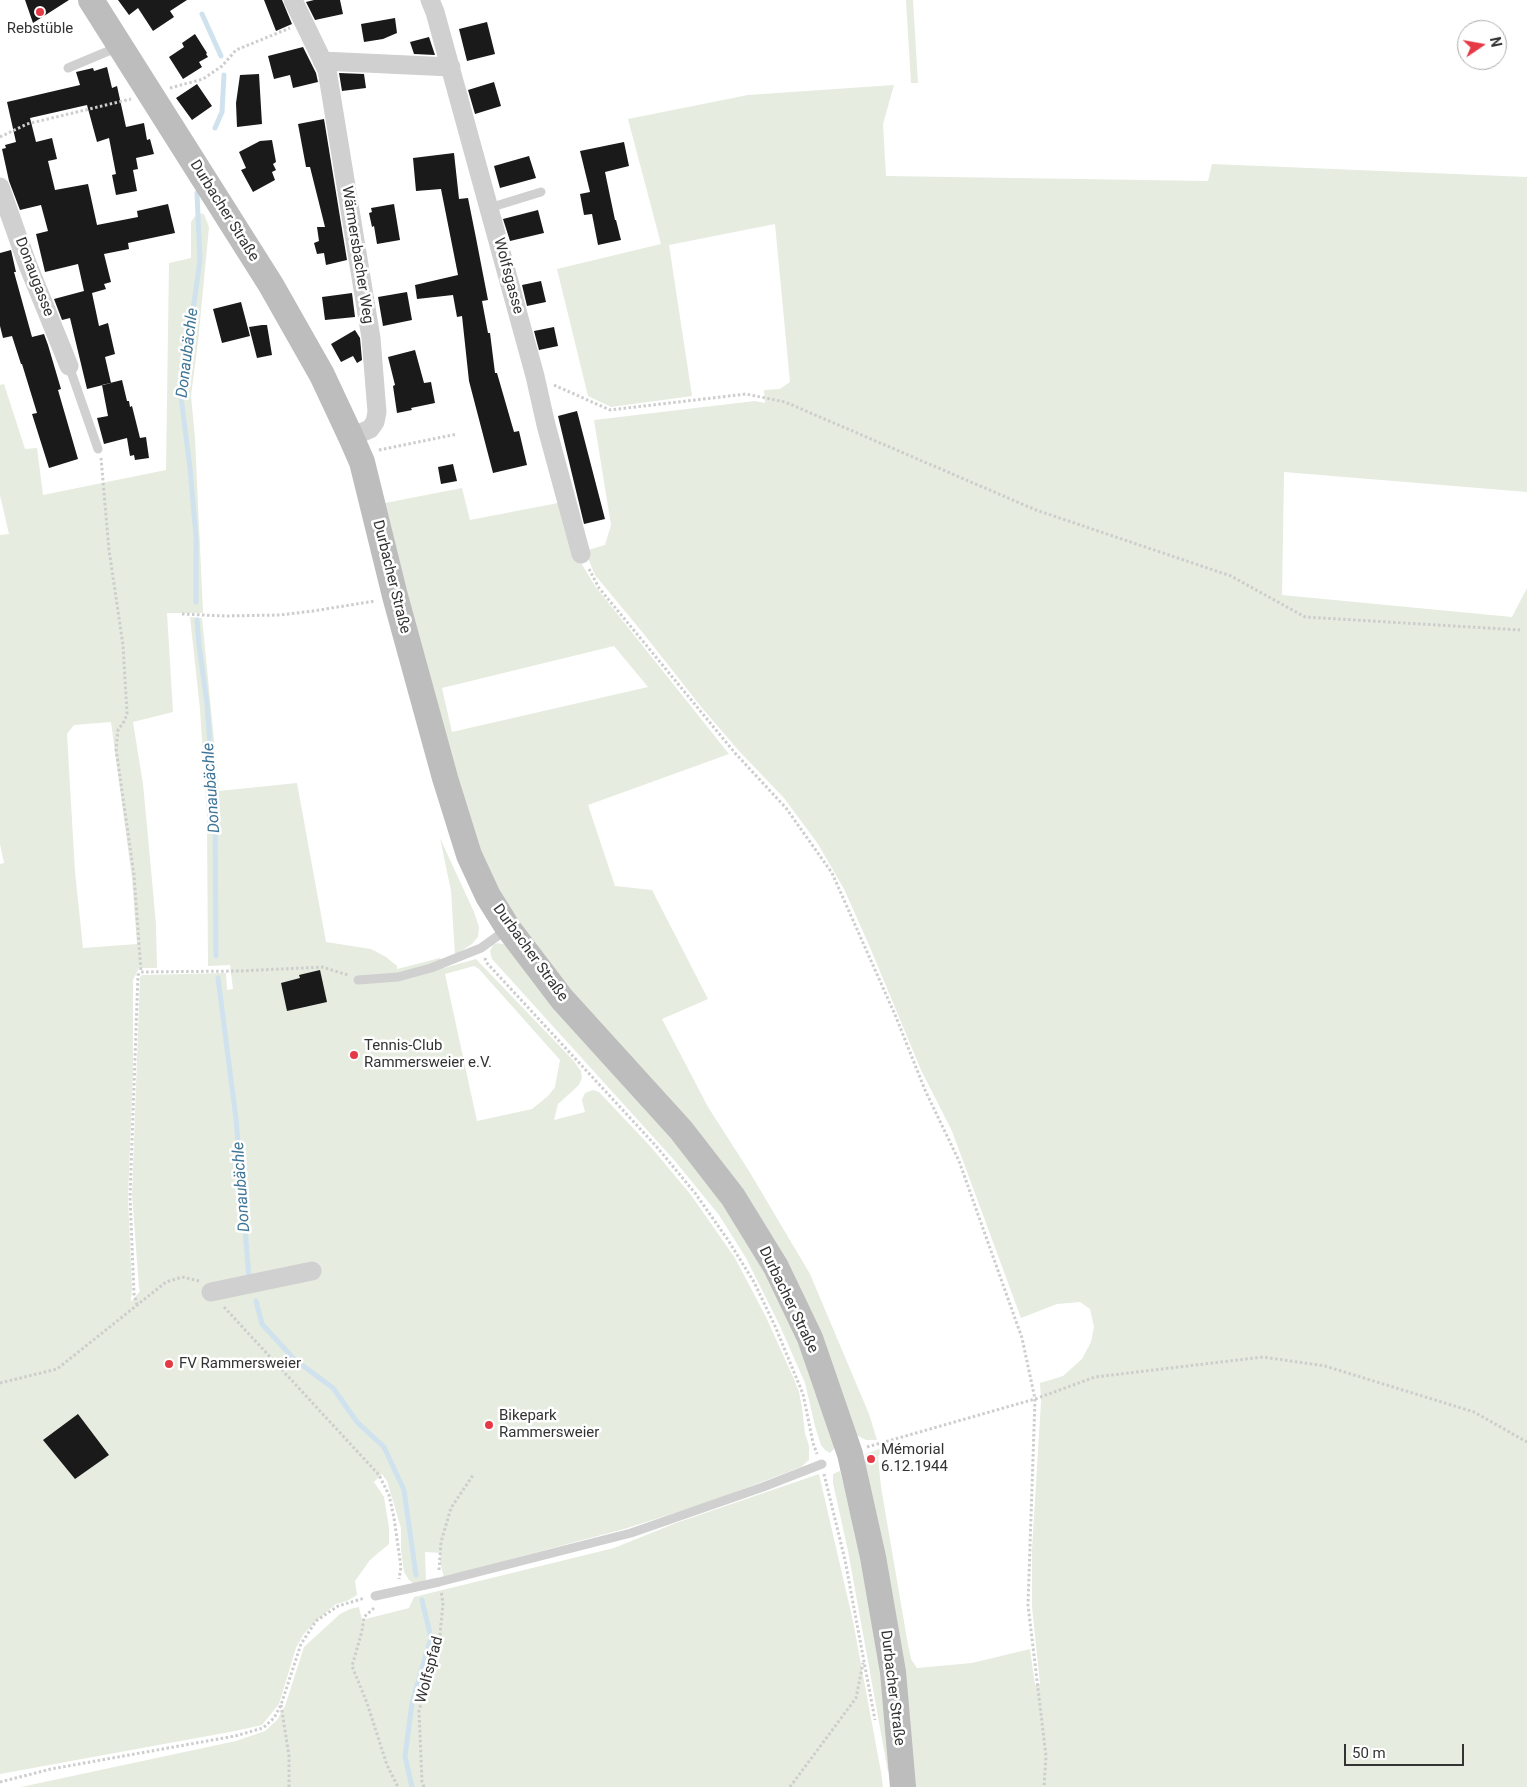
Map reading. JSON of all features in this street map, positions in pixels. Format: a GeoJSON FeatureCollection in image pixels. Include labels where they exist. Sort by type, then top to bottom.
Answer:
{"type":"FeatureCollection","features":[{"type":"Feature","properties":{"kind":"street","name":"Durbacher Straße"},"geometry":{"type":"LineString","coordinates":[[91,0],[271,285],[322,375],[351,437],[362,462],[395,596],[445,778],[469,856],[488,896],[508,928],[562,999],[681,1130],[733,1197],[776,1267],[810,1338],[850,1454],[873,1557],[893,1672],[903,1787]]}},
{"type":"Feature","properties":{"kind":"street","name":"Wärmersbacher Weg"},"geometry":{"type":"LineString","coordinates":[[293,0],[327,70],[371,338],[377,412],[375,422],[370,429],[351,437]]}},
{"type":"Feature","properties":{"kind":"street","name":"Wolfsgasse"},"geometry":{"type":"LineString","coordinates":[[430,0],[435,12],[535,376],[548,434],[581,554]]}},
{"type":"Feature","properties":{"kind":"street"},"geometry":{"type":"LineString","coordinates":[[322,61],[450,67]]}},
{"type":"Feature","properties":{"kind":"street","name":"Donaugasse"},"geometry":{"type":"LineString","coordinates":[[0,187],[27,263],[68,366]]}},
{"type":"Feature","properties":{"kind":"street"},"geometry":{"type":"LineString","coordinates":[[210,1292],[312,1271]]}},
{"type":"Feature","properties":{"kind":"lane"},"geometry":{"type":"LineString","coordinates":[[68,68],[120,46]]}},
{"type":"Feature","properties":{"kind":"lane"},"geometry":{"type":"LineString","coordinates":[[489,208],[541,192]]}},
{"type":"Feature","properties":{"kind":"lane"},"geometry":{"type":"LineString","coordinates":[[68,366],[98,449]]}},
{"type":"Feature","properties":{"kind":"lane"},"geometry":{"type":"LineString","coordinates":[[358,980],[398,977],[430,968],[481,948],[508,928]]}},
{"type":"Feature","properties":{"kind":"lane"},"geometry":{"type":"LineString","coordinates":[[375,1596],[439,1582],[631,1533],[763,1487],[822,1464]]}},
{"type":"Feature","properties":{"kind":"path"},"geometry":{"type":"LineString","coordinates":[[535,376],[610,410],[746,394],[785,402],[1036,510],[1231,576],[1305,617],[1520,630]]}},
{"type":"Feature","properties":{"kind":"path"},"geometry":{"type":"LineString","coordinates":[[374,451],[456,434]]}},
{"type":"Feature","properties":{"kind":"path"},"geometry":{"type":"LineString","coordinates":[[98,449],[103,473],[106,521],[124,645],[127,713],[125,720],[118,730],[116,749],[134,875],[140,972],[138,975],[137,991],[130,1175],[134,1294],[137,1305]]}},
{"type":"Feature","properties":{"kind":"path"},"geometry":{"type":"LineString","coordinates":[[581,554],[599,588],[735,753],[786,808],[832,874],[896,1017],[925,1090],[959,1161],[1022,1338],[1035,1399],[1028,1605],[1046,1756],[1044,1787]]}},
{"type":"Feature","properties":{"kind":"path"},"geometry":{"type":"LineString","coordinates":[[182,614],[225,616],[280,615],[351,606]]}},
{"type":"Feature","properties":{"kind":"path"},"geometry":{"type":"LineString","coordinates":[[481,948],[486,962],[656,1146],[695,1193],[728,1240],[754,1282],[775,1326],[803,1394],[813,1443],[822,1464],[845,1560],[876,1725]]}},
{"type":"Feature","properties":{"kind":"path"},"geometry":{"type":"LineString","coordinates":[[140,972],[240,971],[322,966],[343,972],[358,980]]}},
{"type":"Feature","properties":{"kind":"path"},"geometry":{"type":"LineString","coordinates":[[0,1383],[57,1369],[166,1282],[182,1277],[201,1282],[379,1476],[389,1495],[401,1567],[398,1590],[364,1617],[352,1666],[367,1702],[387,1765],[398,1787]]}},
{"type":"Feature","properties":{"kind":"path"},"geometry":{"type":"LineString","coordinates":[[850,1454],[869,1446],[1035,1399],[1095,1377],[1263,1357],[1325,1366],[1474,1412],[1527,1442]]}},
{"type":"Feature","properties":{"kind":"path","name":"Wolfspfad"},"geometry":{"type":"LineString","coordinates":[[424,1787],[422,1782],[419,1711],[440,1635],[443,1603],[439,1582],[441,1542],[451,1508],[473,1475]]}},
{"type":"Feature","properties":{"kind":"path"},"geometry":{"type":"LineString","coordinates":[[0,1782],[51,1769],[235,1736],[263,1728],[274,1718],[281,1705],[301,1644],[316,1621],[338,1606],[356,1599],[375,1596]]}},
{"type":"Feature","properties":{"kind":"path"},"geometry":{"type":"LineString","coordinates":[[790,1787],[856,1698],[864,1660]]}},
{"type":"Feature","properties":{"kind":"path"},"geometry":{"type":"LineString","coordinates":[[281,1705],[290,1756],[289,1787]]}},
{"type":"Feature","properties":{"kind":"shaded area"},"geometry":{"type":"Polygon","coordinates":[[[906,0],[913,0],[918,83],[911,83],[906,0]]]}},
{"type":"Feature","properties":{"kind":"shaded area"},"geometry":{"type":"Polygon","coordinates":[[[894,85],[883,124],[886,176],[1208,181],[1212,164],[1527,177],[1527,492],[1284,472],[1282,595],[1512,617],[1527,588],[1527,1787],[915,1787],[864,1465],[866,1454],[884,1447],[878,1457],[881,1487],[908,1645],[911,1659],[917,1668],[972,1663],[1030,1649],[1035,1685],[1040,1684],[1032,1607],[1032,1549],[1041,1402],[1040,1383],[1063,1376],[1082,1359],[1091,1342],[1094,1327],[1090,1309],[1080,1302],[1057,1304],[1021,1318],[952,1131],[921,1070],[844,889],[818,844],[784,798],[739,751],[702,708],[595,575],[585,551],[605,545],[611,525],[594,420],[755,401],[765,403],[764,390],[780,389],[790,382],[775,224],[669,245],[692,396],[611,407],[588,396],[557,269],[661,244],[628,119],[748,95],[894,85]]]}},
{"type":"Feature","properties":{"kind":"shaded area"},"geometry":{"type":"Polygon","coordinates":[[[197,213],[204,214],[209,227],[191,396],[195,438],[203,613],[167,613],[173,712],[133,722],[143,784],[156,925],[157,968],[139,968],[133,980],[133,1072],[128,1198],[131,1302],[140,1291],[132,1195],[140,977],[142,975],[226,973],[227,990],[233,989],[230,965],[208,966],[207,817],[200,709],[190,617],[202,618],[219,791],[297,783],[326,942],[371,949],[386,957],[397,966],[397,969],[440,958],[444,968],[476,959],[573,1060],[581,1071],[582,1078],[579,1085],[558,1104],[554,1120],[585,1112],[582,1100],[585,1093],[593,1090],[599,1092],[651,1147],[691,1195],[735,1258],[766,1317],[794,1379],[802,1407],[805,1433],[809,1446],[809,1460],[801,1467],[709,1502],[624,1529],[444,1577],[440,1562],[441,1553],[425,1552],[426,1580],[415,1585],[404,1572],[401,1528],[387,1481],[382,1474],[374,1482],[384,1497],[389,1528],[389,1544],[370,1560],[355,1581],[357,1595],[347,1601],[336,1604],[303,1635],[296,1648],[279,1704],[262,1725],[0,1774],[0,864],[4,863],[0,844],[0,535],[9,534],[0,495],[0,385],[4,384],[25,449],[37,448],[43,495],[166,470],[169,263],[191,258],[191,222],[197,213]],[[111,722],[74,725],[67,734],[75,872],[83,948],[137,944],[132,878],[111,722]],[[474,966],[445,974],[477,1121],[532,1109],[548,1096],[555,1087],[560,1060],[479,969],[474,966]]]}},
{"type":"Feature","properties":{"kind":"shaded area"},"geometry":{"type":"Polygon","coordinates":[[[462,488],[470,520],[558,503],[575,553],[595,586],[729,754],[588,805],[615,886],[652,890],[708,999],[662,1019],[708,1107],[749,1171],[810,1274],[869,1414],[877,1440],[866,1440],[856,1435],[792,1276],[547,965],[485,868],[458,796],[380,504],[462,488]],[[614,646],[442,688],[452,732],[648,687],[614,646]]]}},
{"type":"Feature","properties":{"kind":"shaded area"},"geometry":{"type":"Polygon","coordinates":[[[440,838],[479,927],[478,937],[472,944],[455,955],[451,891],[440,838]]]}},
{"type":"Feature","properties":{"kind":"shaded area"},"geometry":{"type":"Polygon","coordinates":[[[498,943],[507,945],[710,1180],[788,1312],[837,1443],[830,1453],[821,1445],[805,1383],[780,1326],[746,1258],[719,1215],[675,1161],[492,959],[490,951],[493,945],[498,943]]]}},
{"type":"Feature","properties":{"kind":"shaded area"},"geometry":{"type":"Polygon","coordinates":[[[840,1471],[874,1612],[894,1772],[888,1772],[848,1551],[833,1483],[833,1474],[840,1471]]]}},
{"type":"Feature","properties":{"kind":"shaded area"},"geometry":{"type":"Polygon","coordinates":[[[819,1474],[853,1621],[883,1787],[21,1787],[236,1741],[265,1731],[277,1720],[285,1706],[304,1647],[340,1614],[350,1609],[359,1607],[362,1620],[409,1608],[414,1597],[614,1548],[676,1523],[819,1474]]]}},
{"type":"Feature","properties":{"kind":"building","name":"Rebstüble"},"geometry":{"type":"Polygon","coordinates":[[[25,0],[69,0],[33,23],[25,0]]]}},
{"type":"Feature","properties":{"kind":"building"},"geometry":{"type":"Polygon","coordinates":[[[118,0],[187,0],[170,11],[174,17],[153,31],[138,8],[129,15],[118,0]]]}},
{"type":"Feature","properties":{"kind":"building"},"geometry":{"type":"Polygon","coordinates":[[[264,0],[282,0],[292,24],[276,31],[264,0]]]}},
{"type":"Feature","properties":{"kind":"building"},"geometry":{"type":"Polygon","coordinates":[[[314,0],[340,0],[343,14],[315,20],[306,2],[314,0]]]}},
{"type":"Feature","properties":{"kind":"building"},"geometry":{"type":"Polygon","coordinates":[[[395,18],[397,33],[383,39],[364,42],[361,24],[395,18]]]}},
{"type":"Feature","properties":{"kind":"building"},"geometry":{"type":"Polygon","coordinates":[[[487,22],[495,54],[467,61],[459,29],[487,22]]]}},
{"type":"Feature","properties":{"kind":"building"},"geometry":{"type":"Polygon","coordinates":[[[195,34],[208,57],[199,62],[202,67],[183,79],[169,57],[184,47],[182,43],[195,34]]]}},
{"type":"Feature","properties":{"kind":"building"},"geometry":{"type":"Polygon","coordinates":[[[429,37],[435,55],[414,54],[410,42],[429,37]]]}},
{"type":"Feature","properties":{"kind":"building"},"geometry":{"type":"Polygon","coordinates":[[[303,47],[316,73],[318,82],[293,88],[290,75],[274,79],[268,56],[303,47]]]}},
{"type":"Feature","properties":{"kind":"building"},"geometry":{"type":"Polygon","coordinates":[[[107,67],[112,88],[117,86],[126,127],[144,123],[147,140],[150,139],[154,154],[136,158],[138,169],[133,170],[137,191],[116,195],[112,175],[116,174],[109,138],[97,142],[87,105],[30,118],[36,142],[52,138],[57,159],[48,161],[55,190],[88,184],[97,225],[138,217],[137,211],[168,204],[175,233],[128,243],[129,249],[104,254],[111,282],[104,284],[106,289],[92,293],[99,326],[108,323],[115,354],[105,357],[111,383],[87,389],[70,318],[62,320],[54,299],[84,291],[78,264],[45,272],[36,234],[48,231],[41,205],[20,210],[9,181],[2,149],[6,148],[5,145],[16,142],[7,102],[80,85],[76,72],[93,68],[94,71],[107,67]]]}},
{"type":"Feature","properties":{"kind":"building"},"geometry":{"type":"Polygon","coordinates":[[[339,73],[364,74],[366,88],[342,91],[339,73]]]}},
{"type":"Feature","properties":{"kind":"building"},"geometry":{"type":"Polygon","coordinates":[[[259,74],[262,124],[237,127],[236,103],[240,75],[259,74]]]}},
{"type":"Feature","properties":{"kind":"building"},"geometry":{"type":"Polygon","coordinates":[[[494,82],[501,106],[475,114],[468,90],[494,82]]]}},
{"type":"Feature","properties":{"kind":"building"},"geometry":{"type":"Polygon","coordinates":[[[197,84],[212,106],[192,120],[176,98],[197,84]]]}},
{"type":"Feature","properties":{"kind":"building"},"geometry":{"type":"Polygon","coordinates":[[[324,119],[347,260],[326,265],[324,253],[317,254],[314,243],[319,241],[317,227],[325,227],[310,167],[306,167],[298,124],[324,119]]]}},
{"type":"Feature","properties":{"kind":"building"},"geometry":{"type":"Polygon","coordinates":[[[272,140],[276,162],[273,164],[276,170],[272,172],[275,180],[253,192],[241,170],[246,168],[239,152],[260,141],[272,140]]]}},
{"type":"Feature","properties":{"kind":"building"},"geometry":{"type":"Polygon","coordinates":[[[624,142],[629,166],[605,172],[621,240],[598,245],[592,214],[584,215],[580,194],[590,192],[580,151],[624,142]]]}},
{"type":"Feature","properties":{"kind":"building"},"geometry":{"type":"Polygon","coordinates":[[[454,153],[459,199],[468,198],[488,300],[482,301],[488,333],[490,333],[495,373],[497,373],[514,432],[519,431],[527,465],[493,473],[469,381],[462,316],[457,317],[453,295],[417,299],[415,285],[458,275],[441,189],[416,191],[413,158],[454,153]]]}},
{"type":"Feature","properties":{"kind":"building"},"geometry":{"type":"Polygon","coordinates":[[[529,156],[536,178],[500,188],[494,166],[529,156]]]}},
{"type":"Feature","properties":{"kind":"building"},"geometry":{"type":"Polygon","coordinates":[[[394,204],[400,240],[377,244],[374,226],[372,227],[369,213],[372,212],[371,208],[394,204]]]}},
{"type":"Feature","properties":{"kind":"building"},"geometry":{"type":"Polygon","coordinates":[[[538,210],[544,233],[510,241],[503,219],[538,210]]]}},
{"type":"Feature","properties":{"kind":"building"},"geometry":{"type":"Polygon","coordinates":[[[11,250],[16,272],[14,272],[32,337],[44,334],[61,389],[58,390],[78,459],[49,468],[32,414],[37,413],[22,364],[12,336],[3,338],[0,326],[0,253],[11,250]]]}},
{"type":"Feature","properties":{"kind":"building"},"geometry":{"type":"Polygon","coordinates":[[[541,281],[546,302],[527,306],[522,285],[541,281]]]}},
{"type":"Feature","properties":{"kind":"building"},"geometry":{"type":"Polygon","coordinates":[[[407,292],[412,320],[383,326],[378,297],[407,292]]]}},
{"type":"Feature","properties":{"kind":"building"},"geometry":{"type":"Polygon","coordinates":[[[352,293],[355,317],[325,320],[322,297],[352,293]]]}},
{"type":"Feature","properties":{"kind":"building"},"geometry":{"type":"Polygon","coordinates":[[[241,302],[250,336],[222,343],[213,309],[241,302]]]}},
{"type":"Feature","properties":{"kind":"building"},"geometry":{"type":"Polygon","coordinates":[[[267,325],[272,355],[257,358],[249,327],[267,325]]]}},
{"type":"Feature","properties":{"kind":"building"},"geometry":{"type":"Polygon","coordinates":[[[554,327],[558,346],[539,350],[534,331],[554,327]]]}},
{"type":"Feature","properties":{"kind":"building"},"geometry":{"type":"Polygon","coordinates":[[[355,330],[360,338],[362,360],[357,363],[353,356],[341,362],[331,344],[355,330]]]}},
{"type":"Feature","properties":{"kind":"building"},"geometry":{"type":"Polygon","coordinates":[[[415,350],[424,383],[431,382],[435,403],[397,413],[393,386],[395,385],[388,357],[415,350]]]}},
{"type":"Feature","properties":{"kind":"building"},"geometry":{"type":"Polygon","coordinates":[[[122,380],[127,401],[129,401],[130,407],[132,406],[140,438],[146,437],[149,458],[135,460],[134,455],[130,456],[127,438],[104,444],[97,418],[108,416],[102,385],[122,380]]]}},
{"type":"Feature","properties":{"kind":"building"},"geometry":{"type":"Polygon","coordinates":[[[577,411],[605,519],[584,524],[558,416],[577,411]]]}},
{"type":"Feature","properties":{"kind":"building"},"geometry":{"type":"Polygon","coordinates":[[[453,464],[457,481],[441,484],[438,467],[453,464]]]}},
{"type":"Feature","properties":{"kind":"building"},"geometry":{"type":"Polygon","coordinates":[[[320,970],[327,1002],[287,1011],[281,983],[300,978],[299,975],[320,970]]]}},
{"type":"Feature","properties":{"kind":"building"},"geometry":{"type":"Polygon","coordinates":[[[78,1414],[109,1455],[75,1479],[43,1440],[78,1414]]]}},
{"type":"Feature","properties":{"kind":"waterway","name":"Donaubächle"},"geometry":{"type":"LineString","coordinates":[[202,14],[221,56]]}},
{"type":"Feature","properties":{"kind":"waterway","name":"Donaubächle"},"geometry":{"type":"LineString","coordinates":[[215,128],[222,112],[224,75]]}},
{"type":"Feature","properties":{"kind":"waterway","name":"Donaubächle"},"geometry":{"type":"LineString","coordinates":[[196,602],[196,536],[181,397],[200,260],[197,193]]}},
{"type":"Feature","properties":{"kind":"waterway","name":"Donaubächle"},"geometry":{"type":"LineString","coordinates":[[197,620],[207,704],[215,809],[216,956]]}},
{"type":"Feature","properties":{"kind":"waterway","name":"Donaubächle"},"geometry":{"type":"LineString","coordinates":[[218,978],[236,1119],[249,1278]]}},
{"type":"Feature","properties":{"kind":"waterway","name":"Donaubächle"},"geometry":{"type":"LineString","coordinates":[[256,1301],[262,1324],[294,1359],[333,1388],[357,1422],[384,1447],[404,1490],[416,1575]]}},
{"type":"Feature","properties":{"kind":"waterway","name":"Donaubächle"},"geometry":{"type":"LineString","coordinates":[[412,1787],[405,1756],[412,1703],[431,1638],[422,1600]]}},
{"type":"Feature","properties":{"kind":"place","name":"Rebstüble"},"geometry":{"type":"Point","coordinates":[40,12]}},
{"type":"Feature","properties":{"kind":"place","name":"Tennis-Club Rammersweier e.V."},"geometry":{"type":"Point","coordinates":[354,1055]}},
{"type":"Feature","properties":{"kind":"place","name":"FV Rammersweier"},"geometry":{"type":"Point","coordinates":[169,1364]}},
{"type":"Feature","properties":{"kind":"place","name":"Bikepark Rammersweier"},"geometry":{"type":"Point","coordinates":[489,1425]}},
{"type":"Feature","properties":{"kind":"place","name":"Mémorial 6.12.1944"},"geometry":{"type":"Point","coordinates":[871,1459]}}]}
